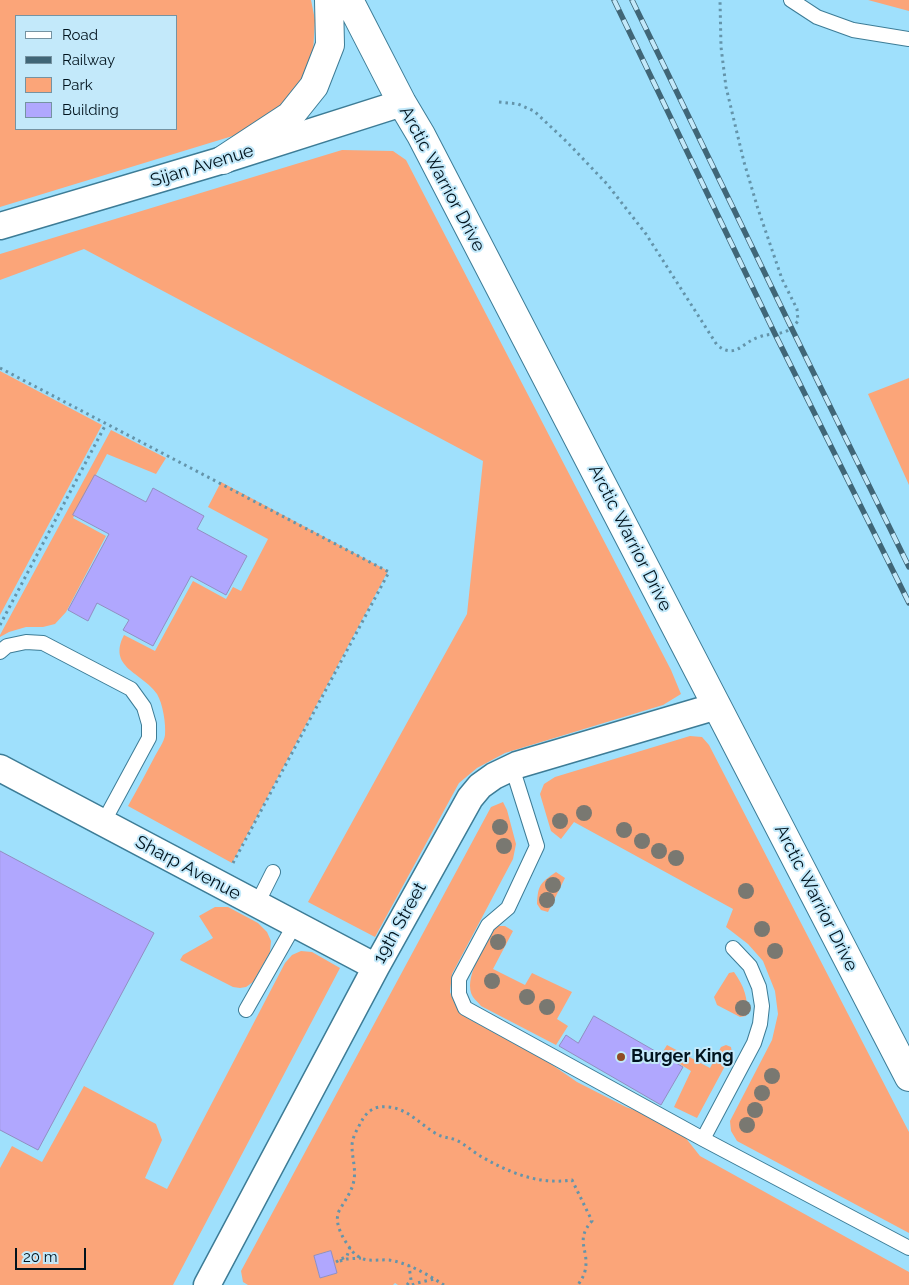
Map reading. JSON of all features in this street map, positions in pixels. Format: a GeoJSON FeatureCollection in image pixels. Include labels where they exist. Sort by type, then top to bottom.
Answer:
{"type":"FeatureCollection","features":[{"type":"Feature","properties":{"kind":"main road"},"geometry":{"type":"LineString","coordinates":[[223,160],[290,116],[314,86],[330,45],[329,0]]}},
{"type":"Feature","properties":{"kind":"main road","name":"Arctic Warrior Drive"},"geometry":{"type":"LineString","coordinates":[[349,0],[402,103],[426,144],[909,1077]]}},
{"type":"Feature","properties":{"kind":"street","name":"Sijan Avenue"},"geometry":{"type":"LineString","coordinates":[[0,226],[223,160],[402,103]]}},
{"type":"Feature","properties":{"kind":"street","name":"19th Street"},"geometry":{"type":"LineString","coordinates":[[207,1285],[376,967],[470,798],[480,786],[512,767],[717,706]]}},
{"type":"Feature","properties":{"kind":"street","name":"Sharp Avenue"},"geometry":{"type":"LineString","coordinates":[[0,768],[376,967]]}},
{"type":"Feature","properties":{"kind":"lane"},"geometry":{"type":"LineString","coordinates":[[791,0],[817,17],[853,30],[909,39]]}},
{"type":"Feature","properties":{"kind":"lane"},"geometry":{"type":"LineString","coordinates":[[0,652],[7,646],[26,642],[43,643],[131,689],[144,706],[149,724],[148,738],[103,823]]}},
{"type":"Feature","properties":{"kind":"lane"},"geometry":{"type":"LineString","coordinates":[[512,767],[537,846],[508,908],[488,925],[459,979],[459,994],[464,1008],[704,1140],[909,1248]]}},
{"type":"Feature","properties":{"kind":"lane"},"geometry":{"type":"LineString","coordinates":[[257,904],[273,872]]}},
{"type":"Feature","properties":{"kind":"lane"},"geometry":{"type":"LineString","coordinates":[[246,1010],[295,924]]}},
{"type":"Feature","properties":{"kind":"lane"},"geometry":{"type":"LineString","coordinates":[[704,1140],[754,1044],[760,1024],[762,1006],[759,988],[750,966],[733,948]]}},
{"type":"Feature","properties":{"kind":"path"},"geometry":{"type":"LineString","coordinates":[[498,102],[518,104],[534,111],[607,184],[646,234],[717,345],[724,350],[733,350],[743,347],[758,337],[792,329],[798,321],[797,309],[782,279],[758,209],[744,162],[726,87],[720,47],[720,0]]}},
{"type":"Feature","properties":{"kind":"path"},"geometry":{"type":"LineString","coordinates":[[0,368],[389,572],[232,865]]}},
{"type":"Feature","properties":{"kind":"path"},"geometry":{"type":"LineString","coordinates":[[0,625],[106,424]]}},
{"type":"Feature","properties":{"kind":"path"},"geometry":{"type":"LineString","coordinates":[[444,1285],[424,1273],[391,1260],[370,1261],[362,1258],[354,1253],[340,1229],[337,1220],[339,1212],[351,1193],[354,1180],[355,1168],[352,1145],[355,1133],[362,1118],[376,1108],[389,1107],[400,1109],[434,1133],[443,1138],[456,1140],[482,1157],[514,1173],[548,1182],[572,1180],[592,1221],[585,1229],[583,1236],[586,1269],[580,1284]]}},
{"type":"Feature","properties":{"kind":"path"},"geometry":{"type":"LineString","coordinates":[[350,1247],[347,1256],[336,1262],[362,1258]]}},
{"type":"Feature","properties":{"kind":"path"},"geometry":{"type":"LineString","coordinates":[[407,1285],[411,1280],[409,1266]]}},
{"type":"Feature","properties":{"kind":"path"},"geometry":{"type":"LineString","coordinates":[[412,1285],[434,1279]]}},
{"type":"Feature","properties":{"kind":"green space"},"geometry":{"type":"Polygon","coordinates":[[[0,0],[311,0],[315,20],[313,53],[299,89],[276,112],[249,131],[0,207],[0,0]]]}},
{"type":"Feature","properties":{"kind":"green space"},"geometry":{"type":"Polygon","coordinates":[[[868,0],[909,0],[909,11],[868,0]]]}},
{"type":"Feature","properties":{"kind":"green space"},"geometry":{"type":"Polygon","coordinates":[[[342,150],[393,151],[406,160],[671,670],[681,694],[663,705],[505,753],[477,768],[459,783],[375,937],[308,902],[467,614],[483,461],[84,249],[0,280],[0,254],[342,150]]]}},
{"type":"Feature","properties":{"kind":"green space"},"geometry":{"type":"Polygon","coordinates":[[[0,371],[102,425],[0,615],[0,371]]]}},
{"type":"Feature","properties":{"kind":"green space"},"geometry":{"type":"Polygon","coordinates":[[[909,378],[909,485],[868,394],[909,378]]]}},
{"type":"Feature","properties":{"kind":"green space"},"geometry":{"type":"Polygon","coordinates":[[[111,430],[166,458],[156,474],[107,454],[73,518],[106,536],[66,612],[55,624],[43,627],[26,627],[0,637],[0,635],[111,430]]]}},
{"type":"Feature","properties":{"kind":"green space"},"geometry":{"type":"Polygon","coordinates":[[[221,482],[388,571],[232,863],[128,806],[162,743],[165,735],[165,725],[157,694],[128,669],[120,655],[120,646],[124,635],[155,651],[193,581],[226,599],[233,587],[241,591],[268,539],[208,507],[221,482]]]}},
{"type":"Feature","properties":{"kind":"green space"},"geometry":{"type":"Polygon","coordinates":[[[690,736],[702,737],[709,745],[909,1132],[909,1233],[737,1141],[731,1131],[730,1121],[772,1040],[778,1014],[775,991],[763,961],[748,944],[726,927],[733,909],[574,822],[561,839],[551,831],[540,794],[544,784],[555,777],[690,736]]]}},
{"type":"Feature","properties":{"kind":"green space"},"geometry":{"type":"Polygon","coordinates":[[[503,802],[516,844],[513,859],[452,974],[450,992],[456,1006],[467,1018],[548,1062],[577,1082],[626,1107],[659,1119],[681,1132],[700,1156],[909,1272],[909,1285],[398,1285],[395,1283],[393,1285],[248,1285],[243,1282],[241,1271],[491,807],[503,802]],[[330,1251],[314,1256],[320,1278],[337,1273],[330,1251]]]}},
{"type":"Feature","properties":{"kind":"green space"},"geometry":{"type":"Polygon","coordinates":[[[556,872],[565,878],[548,912],[541,910],[537,904],[539,888],[546,879],[556,872]]]}},
{"type":"Feature","properties":{"kind":"green space"},"geometry":{"type":"Polygon","coordinates":[[[215,907],[228,907],[258,923],[267,932],[271,941],[270,952],[253,982],[246,987],[233,987],[180,960],[183,955],[213,938],[199,916],[215,907]]]}},
{"type":"Feature","properties":{"kind":"green space"},"geometry":{"type":"Polygon","coordinates":[[[498,926],[505,926],[513,931],[493,969],[525,985],[532,973],[572,992],[557,1019],[568,1026],[556,1045],[481,1006],[473,997],[470,990],[472,972],[480,954],[498,926]]]}},
{"type":"Feature","properties":{"kind":"green space"},"geometry":{"type":"Polygon","coordinates":[[[301,951],[312,952],[340,968],[173,1285],[0,1285],[0,1168],[12,1146],[42,1162],[84,1086],[156,1124],[162,1140],[145,1178],[167,1189],[285,963],[292,955],[301,951]]]}},
{"type":"Feature","properties":{"kind":"green space"},"geometry":{"type":"Polygon","coordinates":[[[734,972],[741,982],[745,993],[747,1004],[746,1016],[740,1017],[717,1005],[714,997],[729,973],[734,972]]]}},
{"type":"Feature","properties":{"kind":"green space"},"geometry":{"type":"Polygon","coordinates":[[[667,1045],[710,1068],[721,1047],[726,1045],[731,1047],[732,1053],[697,1118],[674,1107],[691,1071],[662,1053],[667,1045]]]}},
{"type":"Feature","properties":{"kind":"building"},"geometry":{"type":"Polygon","coordinates":[[[95,475],[146,502],[153,488],[204,516],[197,529],[247,556],[226,595],[191,576],[153,646],[123,630],[129,620],[97,603],[88,621],[68,610],[109,534],[73,515],[95,475]]]}},
{"type":"Feature","properties":{"kind":"building"},"geometry":{"type":"Polygon","coordinates":[[[0,851],[154,933],[38,1150],[0,1130],[0,851]]]}},
{"type":"Feature","properties":{"kind":"building","name":"Burger King"},"geometry":{"type":"Polygon","coordinates":[[[594,1016],[683,1067],[661,1105],[559,1046],[566,1035],[578,1043],[594,1016]]]}},
{"type":"Feature","properties":{"kind":"building"},"geometry":{"type":"Polygon","coordinates":[[[331,1251],[337,1273],[320,1278],[314,1256],[331,1251]]]}},
{"type":"Feature","properties":{"kind":"railway"},"geometry":{"type":"LineString","coordinates":[[614,0],[775,334],[909,603]]}},
{"type":"Feature","properties":{"kind":"railway"},"geometry":{"type":"LineString","coordinates":[[632,0],[909,567]]}},
{"type":"Feature","properties":{"kind":"place","name":"Burger King"},"geometry":{"type":"Point","coordinates":[621,1057]}}]}
